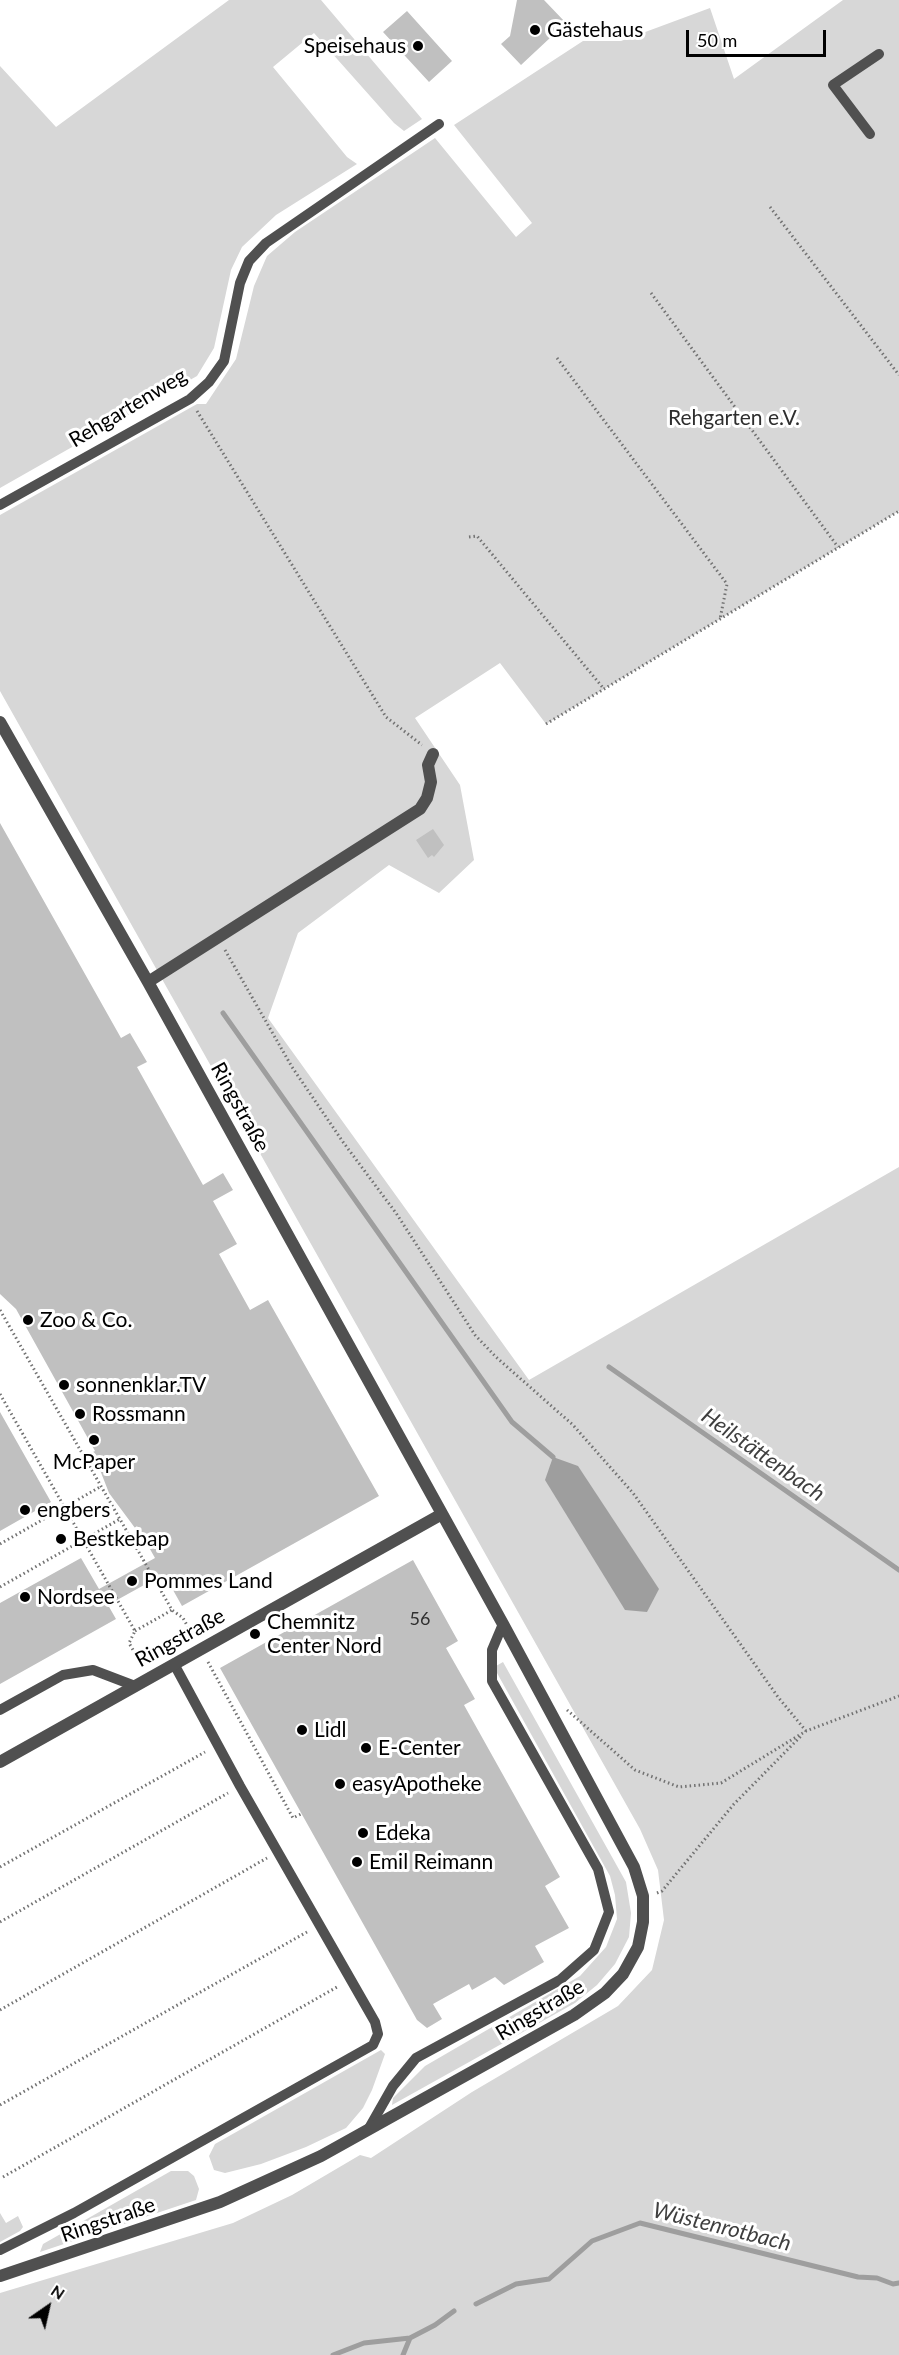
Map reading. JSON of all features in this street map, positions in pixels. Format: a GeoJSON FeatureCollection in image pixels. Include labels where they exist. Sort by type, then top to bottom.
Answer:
{"type":"FeatureCollection","features":[{"type":"Feature","properties":{"kind":"street","name":"Ringstraße"},"geometry":{"type":"LineString","coordinates":[[0,722],[148,982],[503,1624],[634,1867],[643,1896],[643,1922],[638,1947],[623,1974],[605,1993],[574,2015],[321,2157],[220,2202],[0,2276]]}},
{"type":"Feature","properties":{"kind":"street"},"geometry":{"type":"LineString","coordinates":[[148,982],[420,809],[427,798],[431,782],[429,765],[433,754]]}},
{"type":"Feature","properties":{"kind":"street","name":"Ringstraße"},"geometry":{"type":"LineString","coordinates":[[0,1762],[442,1514]]}},
{"type":"Feature","properties":{"kind":"lane"},"geometry":{"type":"LineString","coordinates":[[870,134],[833,85],[879,54]]}},
{"type":"Feature","properties":{"kind":"lane","name":"Rehgartenweg"},"geometry":{"type":"LineString","coordinates":[[0,505],[190,399],[209,382],[224,361],[240,283],[249,261],[266,243],[440,124]]}},
{"type":"Feature","properties":{"kind":"lane"},"geometry":{"type":"LineString","coordinates":[[367,2132],[393,2086],[416,2058],[560,1980],[594,1950],[609,1912],[598,1869],[492,1682],[492,1650],[503,1624]]}},
{"type":"Feature","properties":{"kind":"lane"},"geometry":{"type":"LineString","coordinates":[[0,2250],[74,2213],[373,2045],[378,2034],[375,2022],[277,1852],[174,1664]]}},
{"type":"Feature","properties":{"kind":"lane"},"geometry":{"type":"LineString","coordinates":[[0,1710],[63,1675],[93,1670],[135,1686]]}},
{"type":"Feature","properties":{"kind":"path"},"geometry":{"type":"LineString","coordinates":[[770,207],[899,375]]}},
{"type":"Feature","properties":{"kind":"path"},"geometry":{"type":"LineString","coordinates":[[651,293],[838,548]]}},
{"type":"Feature","properties":{"kind":"path"},"geometry":{"type":"LineString","coordinates":[[557,358],[727,584],[720,619]]}},
{"type":"Feature","properties":{"kind":"path"},"geometry":{"type":"LineString","coordinates":[[190,399],[386,717],[433,754]]}},
{"type":"Feature","properties":{"kind":"path"},"geometry":{"type":"LineString","coordinates":[[546,724],[899,511]]}},
{"type":"Feature","properties":{"kind":"path"},"geometry":{"type":"LineString","coordinates":[[469,537],[477,536],[604,689]]}},
{"type":"Feature","properties":{"kind":"path"},"geometry":{"type":"LineString","coordinates":[[218,938],[292,1066],[343,1142],[396,1213],[476,1335],[496,1357],[573,1425],[633,1493],[778,1697],[806,1731]]}},
{"type":"Feature","properties":{"kind":"path"},"geometry":{"type":"LineString","coordinates":[[0,1310],[100,1487],[0,1544]]}},
{"type":"Feature","properties":{"kind":"path"},"geometry":{"type":"LineString","coordinates":[[0,1394],[135,1631]]}},
{"type":"Feature","properties":{"kind":"path"},"geometry":{"type":"LineString","coordinates":[[0,1587],[120,1519]]}},
{"type":"Feature","properties":{"kind":"path"},"geometry":{"type":"LineString","coordinates":[[149,1678],[129,1643],[135,1631],[172,1610]]}},
{"type":"Feature","properties":{"kind":"path"},"geometry":{"type":"LineString","coordinates":[[551,1713],[568,1710],[635,1770],[680,1787],[721,1783],[806,1731],[899,1696]]}},
{"type":"Feature","properties":{"kind":"path"},"geometry":{"type":"LineString","coordinates":[[643,1896],[662,1891],[734,1804],[806,1731]]}},
{"type":"Feature","properties":{"kind":"path"},"geometry":{"type":"LineString","coordinates":[[0,1867],[217,1745]]}},
{"type":"Feature","properties":{"kind":"path"},"geometry":{"type":"LineString","coordinates":[[0,1922],[240,1786]]}},
{"type":"Feature","properties":{"kind":"path"},"geometry":{"type":"LineString","coordinates":[[0,2010],[277,1852]]}},
{"type":"Feature","properties":{"kind":"path"},"geometry":{"type":"LineString","coordinates":[[0,2105],[319,1925]]}},
{"type":"Feature","properties":{"kind":"path"},"geometry":{"type":"LineString","coordinates":[[3,2177],[350,1980]]}},
{"type":"Feature","properties":{"kind":"green space"},"geometry":{"type":"Polygon","coordinates":[[[229,0],[321,0],[422,119],[404,131],[394,123],[314,33],[273,67],[347,157],[357,164],[276,215],[242,247],[231,270],[214,348],[197,376],[0,488],[0,66],[56,127],[229,0]]]}},
{"type":"Feature","properties":{"kind":"green space","name":"Rehgarten e.V."},"geometry":{"type":"Polygon","coordinates":[[[843,0],[899,0],[899,511],[546,724],[500,663],[415,718],[460,785],[474,860],[439,893],[389,865],[298,933],[268,1018],[529,1380],[899,1167],[899,2355],[0,2355],[0,2293],[233,2223],[292,2195],[360,2155],[371,2158],[472,2092],[618,2006],[652,1970],[664,1920],[658,1870],[640,1829],[0,691],[0,515],[197,404],[206,404],[236,359],[254,286],[267,256],[295,232],[435,138],[516,237],[532,223],[454,125],[583,41],[621,41],[710,8],[734,79],[843,0]]]}},
{"type":"Feature","properties":{"kind":"green space"},"geometry":{"type":"Polygon","coordinates":[[[503,1662],[626,1882],[631,1913],[629,1937],[615,1964],[597,1985],[575,2003],[392,2105],[393,2098],[425,2066],[580,1976],[606,1947],[617,1919],[615,1895],[610,1876],[497,1673],[496,1666],[503,1662]]]}},
{"type":"Feature","properties":{"kind":"green space"},"geometry":{"type":"Polygon","coordinates":[[[381,2050],[385,2054],[372,2090],[363,2108],[346,2128],[306,2147],[261,2164],[225,2173],[214,2170],[209,2156],[215,2144],[381,2050]]]}},
{"type":"Feature","properties":{"kind":"green space"},"geometry":{"type":"Polygon","coordinates":[[[171,2171],[188,2171],[194,2176],[199,2189],[196,2200],[40,2252],[43,2244],[171,2171]]]}},
{"type":"Feature","properties":{"kind":"green space"},"geometry":{"type":"Polygon","coordinates":[[[0,2213],[6,2223],[18,2216],[23,2227],[0,2242],[0,2213]]]}},
{"type":"Feature","properties":{"kind":"shaded area"},"geometry":{"type":"Polygon","coordinates":[[[553,1457],[578,1466],[659,1589],[647,1612],[625,1610],[545,1480],[553,1457]]]}},
{"type":"Feature","properties":{"kind":"building","name":"Gästehaus"},"geometry":{"type":"Polygon","coordinates":[[[517,0],[544,0],[566,23],[521,65],[501,44],[510,36],[517,0]]]}},
{"type":"Feature","properties":{"kind":"building","name":"Speisehaus"},"geometry":{"type":"Polygon","coordinates":[[[407,11],[452,61],[429,82],[383,32],[407,11]]]}},
{"type":"Feature","properties":{"kind":"building"},"geometry":{"type":"Polygon","coordinates":[[[0,823],[121,1038],[130,1033],[147,1062],[137,1067],[203,1185],[223,1173],[233,1190],[213,1201],[237,1244],[219,1254],[250,1310],[268,1300],[379,1496],[182,1606],[164,1574],[108,1605],[116,1619],[0,1684],[0,1603],[81,1558],[99,1589],[155,1558],[137,1526],[135,1528],[109,1493],[93,1452],[95,1451],[16,1309],[0,1294],[0,823]]]}},
{"type":"Feature","properties":{"kind":"building"},"geometry":{"type":"Polygon","coordinates":[[[433,829],[444,845],[434,857],[432,855],[428,858],[416,840],[433,829]]]}},
{"type":"Feature","properties":{"kind":"building"},"geometry":{"type":"Polygon","coordinates":[[[0,1412],[51,1502],[0,1531],[0,1412]]]}},
{"type":"Feature","properties":{"kind":"building","name":"E-Center"},"geometry":{"type":"Polygon","coordinates":[[[413,1560],[458,1641],[446,1648],[475,1699],[464,1705],[560,1877],[545,1886],[569,1928],[535,1946],[544,1962],[504,1985],[495,1977],[472,1990],[469,1984],[433,2004],[442,2019],[427,2028],[417,2020],[220,1668],[413,1560]]]}},
{"type":"Feature","properties":{"kind":"waterway"},"geometry":{"type":"LineString","coordinates":[[223,1013],[512,1422],[553,1457]]}},
{"type":"Feature","properties":{"kind":"waterway","name":"Heilstättenbach"},"geometry":{"type":"LineString","coordinates":[[609,1367],[899,1570]]}},
{"type":"Feature","properties":{"kind":"waterway","name":"Wüstenrotbach"},"geometry":{"type":"LineString","coordinates":[[476,2304],[516,2284],[549,2279],[592,2241],[640,2223],[858,2277],[877,2278],[893,2284],[899,2283]]}},
{"type":"Feature","properties":{"kind":"waterway"},"geometry":{"type":"LineString","coordinates":[[333,2355],[364,2343],[410,2338],[435,2325],[454,2311]]}},
{"type":"Feature","properties":{"kind":"waterway"},"geometry":{"type":"LineString","coordinates":[[403,2355],[410,2338]]}},
{"type":"Feature","properties":{"kind":"place","name":"Gästehaus"},"geometry":{"type":"Point","coordinates":[535,30]}},
{"type":"Feature","properties":{"kind":"place","name":"Speisehaus"},"geometry":{"type":"Point","coordinates":[418,46]}},
{"type":"Feature","properties":{"kind":"place","name":"Zoo & Co."},"geometry":{"type":"Point","coordinates":[28,1320]}},
{"type":"Feature","properties":{"kind":"place","name":"sonnenklar.TV"},"geometry":{"type":"Point","coordinates":[64,1385]}},
{"type":"Feature","properties":{"kind":"place","name":"Rossmann"},"geometry":{"type":"Point","coordinates":[80,1414]}},
{"type":"Feature","properties":{"kind":"place","name":"McPaper"},"geometry":{"type":"Point","coordinates":[94,1440]}},
{"type":"Feature","properties":{"kind":"place","name":"engbers"},"geometry":{"type":"Point","coordinates":[25,1510]}},
{"type":"Feature","properties":{"kind":"place","name":"Bestkebap"},"geometry":{"type":"Point","coordinates":[61,1539]}},
{"type":"Feature","properties":{"kind":"place","name":"Pommes Land"},"geometry":{"type":"Point","coordinates":[132,1581]}},
{"type":"Feature","properties":{"kind":"place","name":"Nordsee"},"geometry":{"type":"Point","coordinates":[25,1597]}},
{"type":"Feature","properties":{"kind":"place","name":"Chemnitz Center Nord"},"geometry":{"type":"Point","coordinates":[255,1634]}},
{"type":"Feature","properties":{"kind":"place","name":"Lidl"},"geometry":{"type":"Point","coordinates":[302,1730]}},
{"type":"Feature","properties":{"kind":"place","name":"E-Center"},"geometry":{"type":"Point","coordinates":[366,1748]}},
{"type":"Feature","properties":{"kind":"place","name":"easyApotheke"},"geometry":{"type":"Point","coordinates":[340,1784]}},
{"type":"Feature","properties":{"kind":"place","name":"Edeka"},"geometry":{"type":"Point","coordinates":[363,1833]}},
{"type":"Feature","properties":{"kind":"place","name":"Emil Reimann"},"geometry":{"type":"Point","coordinates":[357,1862]}}]}
